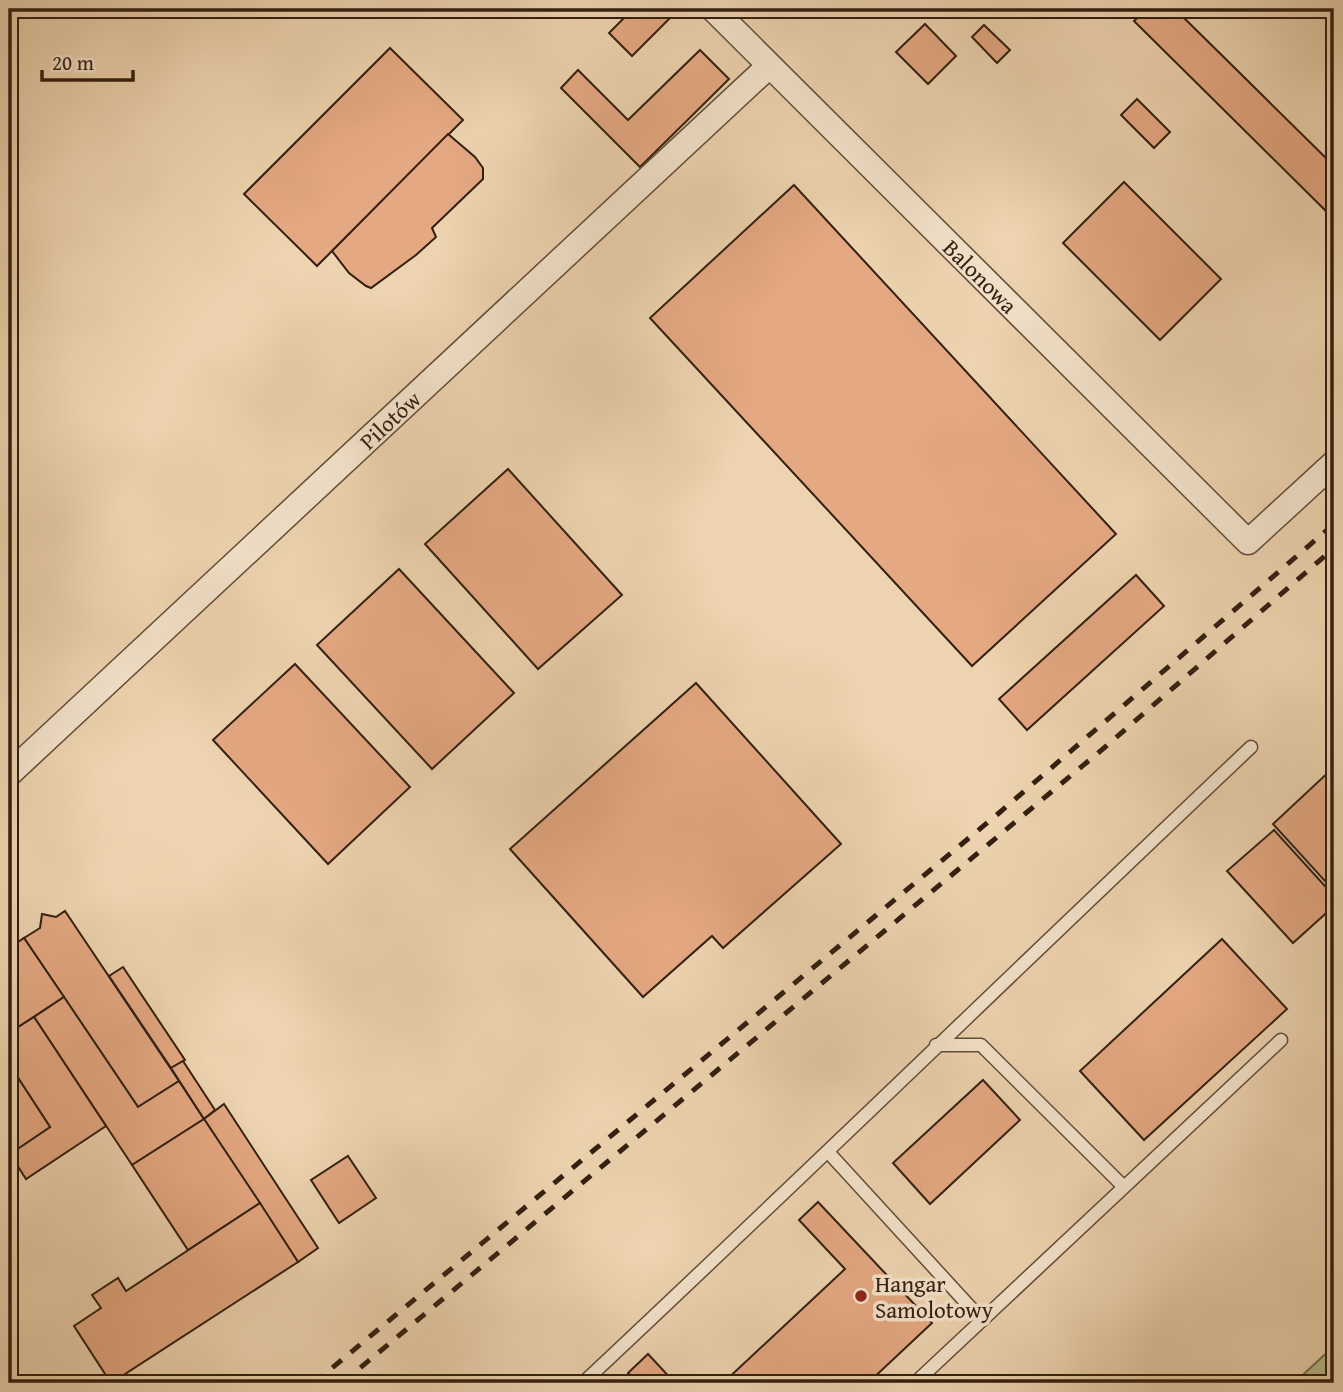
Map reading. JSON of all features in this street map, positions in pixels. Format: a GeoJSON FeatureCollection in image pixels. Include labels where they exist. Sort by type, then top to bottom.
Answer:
{"type":"FeatureCollection","features":[{"type":"Feature","properties":{"kind":"street","name":"Balonowa"},"geometry":{"type":"LineString","coordinates":[[713,9],[1248,542],[1334,463]]}},
{"type":"Feature","properties":{"kind":"street","name":"Pilotów"},"geometry":{"type":"LineString","coordinates":[[9,774],[769,66]]}},
{"type":"Feature","properties":{"kind":"lane"},"geometry":{"type":"LineString","coordinates":[[583,1383],[829,1153],[936,1045],[1251,747]]}},
{"type":"Feature","properties":{"kind":"lane"},"geometry":{"type":"LineString","coordinates":[[915,1383],[1281,1040]]}},
{"type":"Feature","properties":{"kind":"lane"},"geometry":{"type":"LineString","coordinates":[[936,1045],[981,1045],[1123,1186]]}},
{"type":"Feature","properties":{"kind":"lane"},"geometry":{"type":"LineString","coordinates":[[829,1153],[982,1320]]}},
{"type":"Feature","properties":{"kind":"green space"},"geometry":{"type":"Polygon","coordinates":[[[1334,1346],[1334,1383],[1294,1383],[1334,1346]]]}},
{"type":"Feature","properties":{"kind":"building"},"geometry":{"type":"Polygon","coordinates":[[[633,9],[679,9],[632,56],[609,33],[633,9]]]}},
{"type":"Feature","properties":{"kind":"building"},"geometry":{"type":"Polygon","coordinates":[[[1146,9],[1175,9],[1334,166],[1334,219],[1134,21],[1146,9]]]}},
{"type":"Feature","properties":{"kind":"building"},"geometry":{"type":"Polygon","coordinates":[[[925,24],[956,56],[928,84],[896,52],[925,24]]]}},
{"type":"Feature","properties":{"kind":"building"},"geometry":{"type":"Polygon","coordinates":[[[984,25],[1010,50],[997,63],[972,37],[984,25]]]}},
{"type":"Feature","properties":{"kind":"building"},"geometry":{"type":"Polygon","coordinates":[[[390,48],[463,120],[317,266],[244,194],[390,48]]]}},
{"type":"Feature","properties":{"kind":"building"},"geometry":{"type":"Polygon","coordinates":[[[700,50],[729,79],[640,167],[561,88],[578,70],[628,120],[700,50]]]}},
{"type":"Feature","properties":{"kind":"building"},"geometry":{"type":"Polygon","coordinates":[[[1137,99],[1170,132],[1154,148],[1121,115],[1137,99]]]}},
{"type":"Feature","properties":{"kind":"building"},"geometry":{"type":"Polygon","coordinates":[[[448,134],[475,157],[483,168],[483,179],[432,228],[436,237],[371,288],[366,286],[349,273],[332,251],[448,134]]]}},
{"type":"Feature","properties":{"kind":"building"},"geometry":{"type":"Polygon","coordinates":[[[1124,182],[1221,279],[1160,340],[1063,243],[1124,182]]]}},
{"type":"Feature","properties":{"kind":"building"},"geometry":{"type":"Polygon","coordinates":[[[794,185],[1116,534],[972,666],[650,318],[794,185]]]}},
{"type":"Feature","properties":{"kind":"building"},"geometry":{"type":"Polygon","coordinates":[[[508,469],[622,595],[538,669],[425,544],[508,469]]]}},
{"type":"Feature","properties":{"kind":"building"},"geometry":{"type":"Polygon","coordinates":[[[399,569],[514,693],[432,769],[317,645],[399,569]]]}},
{"type":"Feature","properties":{"kind":"building"},"geometry":{"type":"Polygon","coordinates":[[[1136,575],[1164,606],[1027,730],[999,699],[1136,575]]]}},
{"type":"Feature","properties":{"kind":"building"},"geometry":{"type":"Polygon","coordinates":[[[295,664],[410,787],[328,864],[213,740],[295,664]]]}},
{"type":"Feature","properties":{"kind":"building"},"geometry":{"type":"Polygon","coordinates":[[[696,683],[841,844],[723,948],[712,936],[643,997],[510,849],[696,683]]]}},
{"type":"Feature","properties":{"kind":"building"},"geometry":{"type":"Polygon","coordinates":[[[1334,767],[1334,891],[1273,824],[1334,767]]]}},
{"type":"Feature","properties":{"kind":"building"},"geometry":{"type":"Polygon","coordinates":[[[1274,830],[1334,896],[1334,906],[1293,943],[1227,871],[1274,830]]]}},
{"type":"Feature","properties":{"kind":"building"},"geometry":{"type":"Polygon","coordinates":[[[65,911],[179,1081],[138,1107],[24,938],[40,928],[42,914],[56,917],[65,911]]]}},
{"type":"Feature","properties":{"kind":"building"},"geometry":{"type":"Polygon","coordinates":[[[24,938],[64,997],[9,1033],[9,948],[24,938]]]}},
{"type":"Feature","properties":{"kind":"building"},"geometry":{"type":"Polygon","coordinates":[[[1222,939],[1287,1009],[1144,1140],[1080,1071],[1222,939]]]}},
{"type":"Feature","properties":{"kind":"building"},"geometry":{"type":"Polygon","coordinates":[[[123,967],[185,1060],[171,1068],[109,976],[123,967]]]}},
{"type":"Feature","properties":{"kind":"building"},"geometry":{"type":"Polygon","coordinates":[[[64,997],[138,1107],[179,1081],[204,1119],[132,1165],[34,1017],[64,997]]]}},
{"type":"Feature","properties":{"kind":"building"},"geometry":{"type":"Polygon","coordinates":[[[34,1017],[106,1126],[26,1179],[10,1154],[50,1127],[9,1064],[9,1033],[34,1017]]]}},
{"type":"Feature","properties":{"kind":"building"},"geometry":{"type":"Polygon","coordinates":[[[183,1061],[215,1110],[204,1119],[171,1068],[183,1061]]]}},
{"type":"Feature","properties":{"kind":"building"},"geometry":{"type":"Polygon","coordinates":[[[9,1064],[50,1127],[10,1154],[9,1153],[9,1064]]]}},
{"type":"Feature","properties":{"kind":"building"},"geometry":{"type":"Polygon","coordinates":[[[983,1080],[1020,1120],[930,1204],[893,1163],[983,1080]]]}},
{"type":"Feature","properties":{"kind":"building"},"geometry":{"type":"Polygon","coordinates":[[[224,1104],[318,1248],[298,1262],[204,1119],[224,1104]]]}},
{"type":"Feature","properties":{"kind":"building"},"geometry":{"type":"Polygon","coordinates":[[[204,1119],[260,1203],[188,1250],[132,1165],[204,1119]]]}},
{"type":"Feature","properties":{"kind":"building"},"geometry":{"type":"Polygon","coordinates":[[[348,1156],[376,1198],[339,1223],[311,1180],[348,1156]]]}},
{"type":"Feature","properties":{"kind":"building","name":"Hangar Samolotowy"},"geometry":{"type":"Polygon","coordinates":[[[818,1202],[932,1323],[868,1383],[723,1383],[845,1269],[799,1220],[818,1202]]]}},
{"type":"Feature","properties":{"kind":"building"},"geometry":{"type":"Polygon","coordinates":[[[260,1203],[298,1262],[111,1383],[74,1326],[101,1308],[92,1295],[118,1278],[126,1291],[260,1203]]]}},
{"type":"Feature","properties":{"kind":"building"},"geometry":{"type":"Polygon","coordinates":[[[648,1354],[675,1383],[638,1383],[628,1373],[648,1354]]]}},
{"type":"Feature","properties":{"kind":"railway"},"geometry":{"type":"LineString","coordinates":[[314,1383],[999,813],[1334,524]]}},
{"type":"Feature","properties":{"kind":"railway"},"geometry":{"type":"LineString","coordinates":[[342,1383],[1104,748],[1334,548]]}},
{"type":"Feature","properties":{"kind":"place","name":"Hangar Samolotowy"},"geometry":{"type":"Point","coordinates":[861,1296]}}]}
